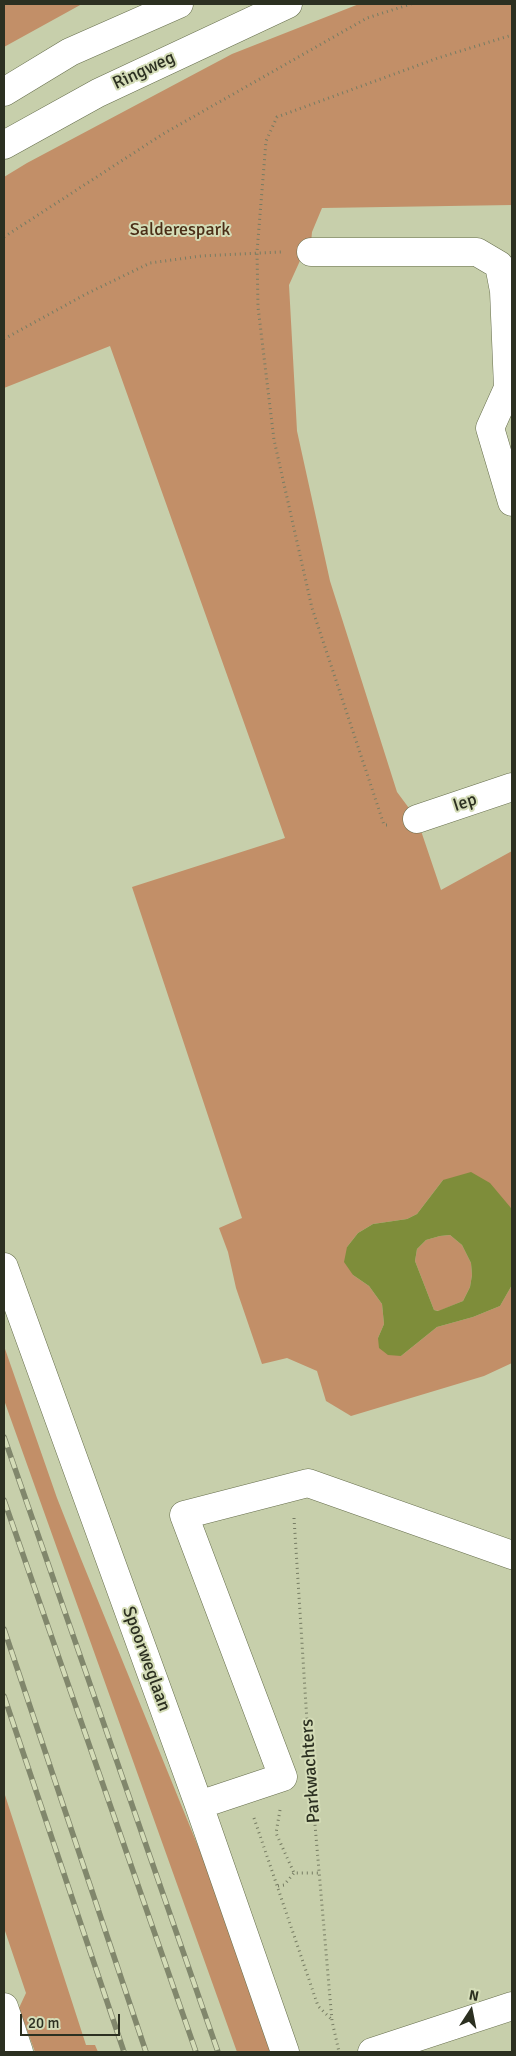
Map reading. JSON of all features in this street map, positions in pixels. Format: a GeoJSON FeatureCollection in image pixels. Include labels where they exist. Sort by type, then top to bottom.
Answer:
{"type":"FeatureCollection","features":[{"type":"Feature","properties":{"kind":"street"},"geometry":{"type":"LineString","coordinates":[[4,92],[70,52],[179,4]]}},
{"type":"Feature","properties":{"kind":"street","name":"Ringweg"},"geometry":{"type":"LineString","coordinates":[[4,145],[98,93],[288,4]]}},
{"type":"Feature","properties":{"kind":"street"},"geometry":{"type":"LineString","coordinates":[[311,252],[477,252],[499,265],[504,291],[510,388],[490,428],[512,502]]}},
{"type":"Feature","properties":{"kind":"street","name":"Iep"},"geometry":{"type":"LineString","coordinates":[[417,819],[512,787]]}},
{"type":"Feature","properties":{"kind":"street","name":"Spoorweglaan"},"geometry":{"type":"LineString","coordinates":[[4,1267],[199,1805],[285,2052]]}},
{"type":"Feature","properties":{"kind":"street","name":"Parkwachters"},"geometry":{"type":"LineString","coordinates":[[269,1782],[283,1778],[184,1515],[308,1483],[512,1556]]}},
{"type":"Feature","properties":{"kind":"street"},"geometry":{"type":"LineString","coordinates":[[199,1805],[269,1782]]}},
{"type":"Feature","properties":{"kind":"street"},"geometry":{"type":"LineString","coordinates":[[372,2052],[512,2006]]}},
{"type":"Feature","properties":{"kind":"street"},"geometry":{"type":"LineString","coordinates":[[4,2007],[19,2052]]}},
{"type":"Feature","properties":{"kind":"path"},"geometry":{"type":"LineString","coordinates":[[4,237],[180,124],[368,18],[411,4]]}},
{"type":"Feature","properties":{"kind":"path"},"geometry":{"type":"LineString","coordinates":[[417,819],[384,825],[312,608],[274,440],[258,307],[257,252],[266,141],[277,117],[438,58],[512,35]]}},
{"type":"Feature","properties":{"kind":"path"},"geometry":{"type":"LineString","coordinates":[[4,339],[86,294],[150,263],[202,256],[257,252]]}},
{"type":"Feature","properties":{"kind":"path","name":"Parkwachters"},"geometry":{"type":"LineString","coordinates":[[292,1488],[310,1762]]}},
{"type":"Feature","properties":{"kind":"path","name":"Parkwachters"},"geometry":{"type":"LineString","coordinates":[[311,1781],[332,2021],[340,2052]]}},
{"type":"Feature","properties":{"kind":"path"},"geometry":{"type":"LineString","coordinates":[[269,1782],[280,1812],[276,1833],[294,1873]]}},
{"type":"Feature","properties":{"kind":"path"},"geometry":{"type":"LineString","coordinates":[[244,1790],[318,2006],[332,2021]]}},
{"type":"Feature","properties":{"kind":"path"},"geometry":{"type":"LineString","coordinates":[[294,1873],[319,1873]]}},
{"type":"Feature","properties":{"kind":"path"},"geometry":{"type":"LineString","coordinates":[[278,1886],[284,1885],[294,1873]]}},
{"type":"Feature","properties":{"kind":"green space"},"geometry":{"type":"Polygon","coordinates":[[[4,4],[82,4],[4,47],[4,4]]]}},
{"type":"Feature","properties":{"kind":"green space","name":"Salderespark"},"geometry":{"type":"Polygon","coordinates":[[[359,4],[512,4],[512,205],[322,208],[312,232],[311,243],[308,243],[289,285],[297,431],[330,581],[397,792],[417,819],[441,890],[512,851],[512,1214],[511,1208],[443,1180],[417,1214],[407,1219],[373,1224],[358,1233],[347,1247],[353,1275],[369,1286],[382,1304],[384,1324],[378,1338],[401,1356],[437,1327],[473,1317],[500,1306],[512,1285],[512,1363],[484,1376],[351,1416],[326,1401],[317,1371],[287,1358],[262,1364],[236,1288],[228,1252],[219,1228],[242,1218],[132,887],[285,838],[110,346],[4,388],[4,177],[232,54],[359,4]]]}},
{"type":"Feature","properties":{"kind":"green space"},"geometry":{"type":"Polygon","coordinates":[[[450,1235],[462,1245],[471,1263],[472,1275],[470,1287],[463,1301],[439,1311],[434,1310],[415,1261],[417,1249],[426,1240],[450,1235]]]}},
{"type":"Feature","properties":{"kind":"green space"},"geometry":{"type":"Polygon","coordinates":[[[4,1346],[57,1498],[204,1861],[271,2052],[237,2052],[4,1400],[4,1346]]]}},
{"type":"Feature","properties":{"kind":"green space"},"geometry":{"type":"Polygon","coordinates":[[[4,1792],[86,2045],[95,2045],[98,2052],[35,2052],[19,2008],[26,1993],[4,1928],[4,1792]]]}},
{"type":"Feature","properties":{"kind":"shaded area"},"geometry":{"type":"Polygon","coordinates":[[[471,1172],[490,1183],[511,1208],[512,1285],[500,1306],[473,1317],[437,1327],[401,1356],[388,1355],[379,1348],[378,1338],[384,1324],[382,1304],[369,1286],[353,1275],[344,1262],[347,1247],[358,1233],[373,1224],[407,1219],[417,1214],[443,1180],[471,1172]],[[450,1235],[426,1240],[417,1249],[415,1261],[434,1310],[438,1311],[463,1301],[470,1287],[471,1263],[462,1245],[450,1235]]]}},
{"type":"Feature","properties":{"kind":"railway"},"geometry":{"type":"LineString","coordinates":[[4,1437],[218,2052]]}},
{"type":"Feature","properties":{"kind":"railway"},"geometry":{"type":"LineString","coordinates":[[4,1500],[196,2052]]}},
{"type":"Feature","properties":{"kind":"railway"},"geometry":{"type":"LineString","coordinates":[[4,1629],[146,2052]]}},
{"type":"Feature","properties":{"kind":"railway"},"geometry":{"type":"LineString","coordinates":[[4,1696],[124,2052]]}}]}
